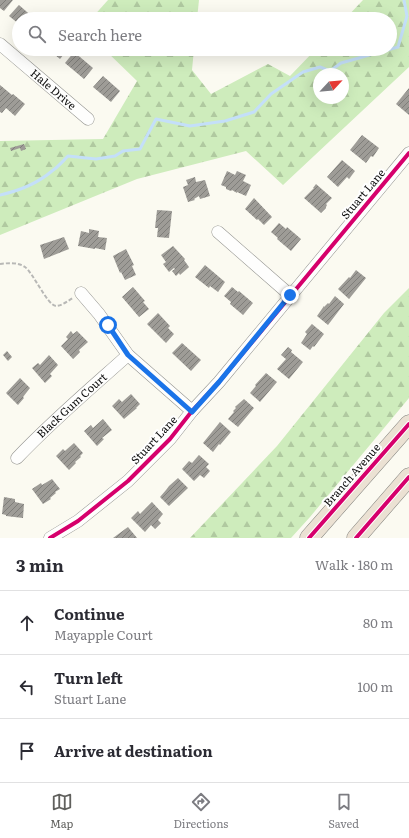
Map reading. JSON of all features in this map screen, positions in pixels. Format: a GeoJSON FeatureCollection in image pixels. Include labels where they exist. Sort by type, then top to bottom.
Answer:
{"type":"FeatureCollection","features":[{"type":"Feature","properties":{"kind":"highway","name":"Branch Avenue"},"geometry":{"type":"LineString","coordinates":[[309,538],[409,424]]}},
{"type":"Feature","properties":{"kind":"highway"},"geometry":{"type":"LineString","coordinates":[[356,538],[409,477]]}},
{"type":"Feature","properties":{"kind":"street","name":"Hale Drive"},"geometry":{"type":"LineString","coordinates":[[0,44],[12,54]]}},
{"type":"Feature","properties":{"kind":"street","name":"Hale Drive"},"geometry":{"type":"LineString","coordinates":[[14,56],[88,119]]}},
{"type":"Feature","properties":{"kind":"street","name":"Stuart Lane"},"geometry":{"type":"LineString","coordinates":[[50,538],[78,521],[128,481],[170,439],[409,153]]}},
{"type":"Feature","properties":{"kind":"street"},"geometry":{"type":"LineString","coordinates":[[218,232],[290,295]]}},
{"type":"Feature","properties":{"kind":"street"},"geometry":{"type":"LineString","coordinates":[[81,293],[104,320],[128,355],[192,412]]}},
{"type":"Feature","properties":{"kind":"street","name":"Black Gum Court"},"geometry":{"type":"LineString","coordinates":[[17,458],[68,408],[128,355]]}},
{"type":"Feature","properties":{"kind":"path"},"geometry":{"type":"LineString","coordinates":[[0,264],[18,264],[25,267],[52,304],[56,306],[81,293]]}},
{"type":"Feature","properties":{"kind":"green space"},"geometry":{"type":"Polygon","coordinates":[[[108,0],[199,0],[198,12],[97,12],[108,0]]]}},
{"type":"Feature","properties":{"kind":"green space"},"geometry":{"type":"Polygon","coordinates":[[[363,0],[409,0],[409,67],[283,185],[246,151],[137,179],[0,235],[0,141],[103,139],[137,81],[111,56],[193,56],[192,70],[211,94],[268,64],[290,76],[309,56],[397,56],[397,12],[352,12],[363,0]]]}},
{"type":"Feature","properties":{"kind":"green space"},"geometry":{"type":"Polygon","coordinates":[[[409,288],[409,398],[310,517],[291,538],[190,538],[277,446],[384,313],[409,288]]]}},
{"type":"Feature","properties":{"kind":"building"},"geometry":{"type":"Polygon","coordinates":[[[0,0],[13,0],[4,11],[0,8],[0,0]]]}},
{"type":"Feature","properties":{"kind":"building"},"geometry":{"type":"Polygon","coordinates":[[[19,5],[27,12],[13,12],[19,5]]]}},
{"type":"Feature","properties":{"kind":"building"},"geometry":{"type":"Polygon","coordinates":[[[71,56],[79,56],[93,68],[84,79],[65,63],[71,56]]]}},
{"type":"Feature","properties":{"kind":"building"},"geometry":{"type":"Polygon","coordinates":[[[103,76],[120,91],[111,102],[93,87],[103,76]]]}},
{"type":"Feature","properties":{"kind":"building"},"geometry":{"type":"Polygon","coordinates":[[[0,85],[25,104],[15,116],[6,108],[2,113],[0,112],[0,85]]]}},
{"type":"Feature","properties":{"kind":"building"},"geometry":{"type":"Polygon","coordinates":[[[409,88],[409,115],[396,104],[409,88]]]}},
{"type":"Feature","properties":{"kind":"building"},"geometry":{"type":"Polygon","coordinates":[[[362,135],[379,148],[373,157],[371,156],[366,163],[350,150],[362,135]]]}},
{"type":"Feature","properties":{"kind":"building"},"geometry":{"type":"Polygon","coordinates":[[[24,144],[26,149],[21,151],[20,148],[11,151],[10,148],[24,144]]]}},
{"type":"Feature","properties":{"kind":"building"},"geometry":{"type":"Polygon","coordinates":[[[342,160],[355,171],[349,179],[347,177],[338,187],[327,177],[342,160]]]}},
{"type":"Feature","properties":{"kind":"building"},"geometry":{"type":"Polygon","coordinates":[[[227,171],[235,175],[237,171],[246,175],[243,181],[251,185],[246,196],[226,189],[226,187],[221,185],[227,171]]]}},
{"type":"Feature","properties":{"kind":"building"},"geometry":{"type":"Polygon","coordinates":[[[195,177],[196,182],[205,180],[210,196],[200,199],[199,196],[194,199],[195,200],[188,202],[183,187],[188,185],[186,180],[195,177]]]}},
{"type":"Feature","properties":{"kind":"building"},"geometry":{"type":"Polygon","coordinates":[[[316,184],[332,198],[326,204],[326,208],[321,213],[304,198],[316,184]]]}},
{"type":"Feature","properties":{"kind":"building"},"geometry":{"type":"Polygon","coordinates":[[[254,198],[272,217],[264,225],[245,209],[254,198]]]}},
{"type":"Feature","properties":{"kind":"building"},"geometry":{"type":"Polygon","coordinates":[[[157,210],[172,211],[169,238],[157,237],[158,228],[155,228],[157,210]]]}},
{"type":"Feature","properties":{"kind":"building"},"geometry":{"type":"Polygon","coordinates":[[[279,223],[286,229],[287,227],[301,239],[291,251],[271,232],[279,223]]]}},
{"type":"Feature","properties":{"kind":"building"},"geometry":{"type":"Polygon","coordinates":[[[89,229],[99,231],[98,237],[107,238],[105,250],[78,246],[81,231],[89,233],[89,229]]]}},
{"type":"Feature","properties":{"kind":"building"},"geometry":{"type":"Polygon","coordinates":[[[64,237],[69,249],[44,259],[40,245],[64,237]]]}},
{"type":"Feature","properties":{"kind":"building"},"geometry":{"type":"Polygon","coordinates":[[[173,246],[185,259],[184,260],[189,267],[180,275],[179,273],[176,276],[172,271],[175,269],[174,268],[169,272],[163,264],[166,262],[161,255],[173,246]]]}},
{"type":"Feature","properties":{"kind":"building"},"geometry":{"type":"Polygon","coordinates":[[[126,249],[134,265],[132,266],[136,275],[125,280],[121,272],[120,273],[113,256],[126,249]]]}},
{"type":"Feature","properties":{"kind":"building"},"geometry":{"type":"Polygon","coordinates":[[[205,265],[225,282],[218,292],[210,286],[209,288],[195,277],[205,265]]]}},
{"type":"Feature","properties":{"kind":"building"},"geometry":{"type":"Polygon","coordinates":[[[356,270],[366,278],[349,299],[338,289],[356,270]]]}},
{"type":"Feature","properties":{"kind":"building"},"geometry":{"type":"Polygon","coordinates":[[[133,287],[145,301],[143,302],[149,309],[139,317],[122,297],[133,287]]]}},
{"type":"Feature","properties":{"kind":"building"},"geometry":{"type":"Polygon","coordinates":[[[232,287],[253,303],[243,315],[230,304],[231,302],[224,296],[232,287]]]}},
{"type":"Feature","properties":{"kind":"building"},"geometry":{"type":"Polygon","coordinates":[[[335,296],[344,304],[328,325],[317,316],[324,306],[328,303],[329,304],[335,296]]]}},
{"type":"Feature","properties":{"kind":"building"},"geometry":{"type":"Polygon","coordinates":[[[158,313],[170,326],[168,328],[174,334],[166,343],[147,324],[158,313]]]}},
{"type":"Feature","properties":{"kind":"building"},"geometry":{"type":"Polygon","coordinates":[[[312,324],[324,334],[310,350],[301,343],[307,334],[305,332],[312,324]]]}},
{"type":"Feature","properties":{"kind":"building"},"geometry":{"type":"Polygon","coordinates":[[[71,331],[73,334],[77,331],[88,342],[79,350],[80,352],[73,359],[61,346],[68,339],[66,337],[71,331]]]}},
{"type":"Feature","properties":{"kind":"building"},"geometry":{"type":"Polygon","coordinates":[[[182,343],[201,360],[191,371],[172,353],[182,343]]]}},
{"type":"Feature","properties":{"kind":"building"},"geometry":{"type":"Polygon","coordinates":[[[288,347],[292,350],[291,352],[303,362],[289,379],[277,369],[286,359],[281,355],[288,347]]]}},
{"type":"Feature","properties":{"kind":"building"},"geometry":{"type":"Polygon","coordinates":[[[7,351],[12,357],[8,361],[3,355],[7,351]]]}},
{"type":"Feature","properties":{"kind":"building"},"geometry":{"type":"Polygon","coordinates":[[[49,355],[58,365],[50,374],[52,376],[45,383],[32,368],[38,363],[40,365],[49,355]]]}},
{"type":"Feature","properties":{"kind":"building"},"geometry":{"type":"Polygon","coordinates":[[[266,373],[277,382],[260,402],[250,393],[266,373]]]}},
{"type":"Feature","properties":{"kind":"building"},"geometry":{"type":"Polygon","coordinates":[[[20,378],[30,388],[18,405],[6,393],[20,378]]]}},
{"type":"Feature","properties":{"kind":"building"},"geometry":{"type":"Polygon","coordinates":[[[131,394],[140,404],[124,419],[112,406],[119,399],[122,402],[131,394]]]}},
{"type":"Feature","properties":{"kind":"building"},"geometry":{"type":"Polygon","coordinates":[[[244,399],[254,408],[238,427],[228,419],[234,412],[235,407],[244,399]]]}},
{"type":"Feature","properties":{"kind":"building"},"geometry":{"type":"Polygon","coordinates":[[[103,419],[112,430],[102,438],[104,439],[97,446],[84,431],[91,425],[93,428],[103,419]]]}},
{"type":"Feature","properties":{"kind":"building"},"geometry":{"type":"Polygon","coordinates":[[[220,422],[231,432],[213,452],[203,443],[220,422]]]}},
{"type":"Feature","properties":{"kind":"building"},"geometry":{"type":"Polygon","coordinates":[[[74,443],[83,453],[69,470],[56,456],[63,449],[65,451],[74,443]]]}},
{"type":"Feature","properties":{"kind":"building"},"geometry":{"type":"Polygon","coordinates":[[[199,455],[209,464],[206,467],[210,471],[204,478],[200,475],[194,481],[182,469],[189,461],[192,463],[199,455]]]}},
{"type":"Feature","properties":{"kind":"building"},"geometry":{"type":"Polygon","coordinates":[[[178,478],[188,488],[169,506],[160,497],[178,478]]]}},
{"type":"Feature","properties":{"kind":"building"},"geometry":{"type":"Polygon","coordinates":[[[52,479],[60,489],[55,492],[56,493],[50,498],[51,499],[43,504],[32,489],[41,483],[42,485],[52,479]]]}},
{"type":"Feature","properties":{"kind":"building"},"geometry":{"type":"Polygon","coordinates":[[[4,497],[15,499],[15,502],[24,504],[23,518],[6,516],[2,514],[4,497]]]}},
{"type":"Feature","properties":{"kind":"building"},"geometry":{"type":"Polygon","coordinates":[[[152,502],[163,514],[158,520],[161,523],[155,529],[151,525],[145,532],[131,518],[138,511],[140,514],[152,502]]]}},
{"type":"Feature","properties":{"kind":"building"},"geometry":{"type":"Polygon","coordinates":[[[128,527],[137,538],[113,538],[128,527]]]}},
{"type":"Feature","properties":{"kind":"waterway"},"geometry":{"type":"LineString","coordinates":[[397,47],[407,16],[404,0]]}},
{"type":"Feature","properties":{"kind":"waterway"},"geometry":{"type":"LineString","coordinates":[[0,195],[21,189],[34,183],[56,168],[68,156],[96,159],[115,156],[123,151],[140,149],[156,119],[190,126],[225,121],[254,112],[271,94],[303,72],[320,67],[330,71],[341,63],[366,56]]}},
{"type":"Feature","properties":{"kind":"cycle path"},"geometry":{"type":"LineString","coordinates":[[50,538],[78,521],[128,481],[170,439],[409,153]]}},
{"type":"Feature","properties":{"kind":"cycle path"},"geometry":{"type":"LineString","coordinates":[[309,538],[409,424]]}},
{"type":"Feature","properties":{"kind":"cycle path"},"geometry":{"type":"LineString","coordinates":[[356,538],[409,477]]}},
{"type":"Feature","properties":{"kind":"route"},"geometry":{"type":"LineString","coordinates":[[108,325],[128,355],[192,412],[219,382],[290,295]]}}]}
